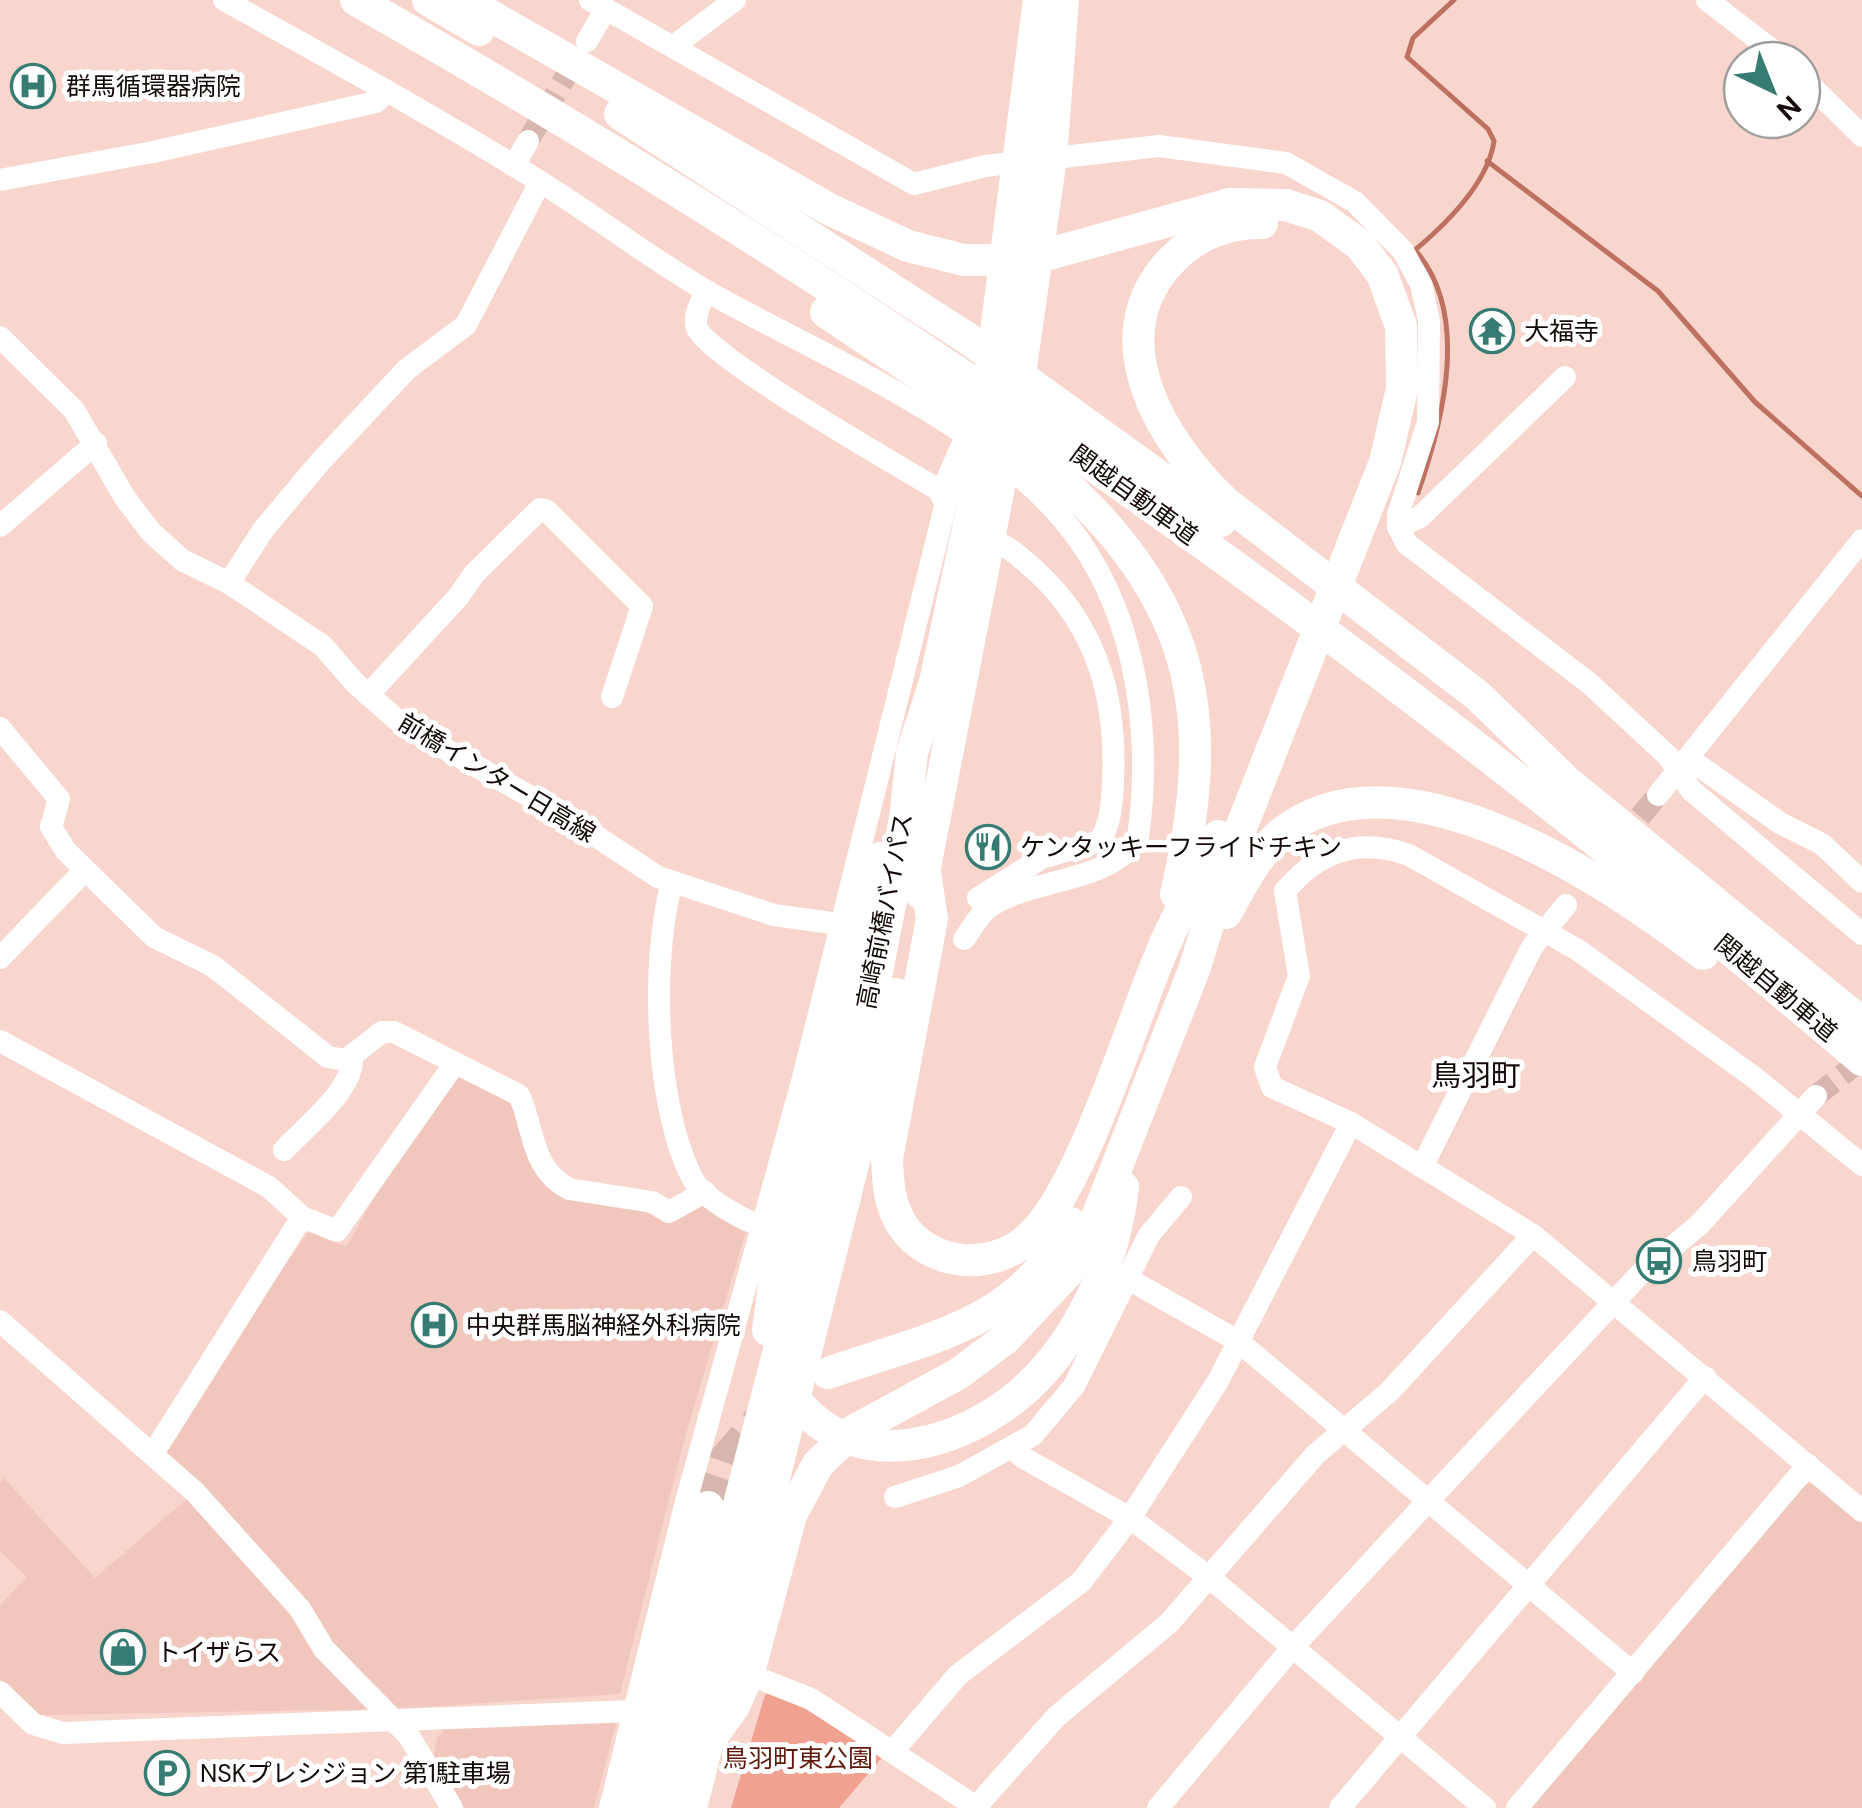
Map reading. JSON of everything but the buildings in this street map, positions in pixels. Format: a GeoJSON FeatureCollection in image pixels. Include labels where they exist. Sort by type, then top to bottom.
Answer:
{"type":"FeatureCollection","features":[{"type":"Feature","properties":{"kind":"highway"},"geometry":{"type":"LineString","coordinates":[[356,0],[606,146],[717,239],[954,400],[1031,438],[1152,586],[1180,652],[1195,732],[1195,785],[1165,943]]}},
{"type":"Feature","properties":{"kind":"highway","name":"関越自動車道"},"geometry":{"type":"LineString","coordinates":[[428,0],[712,170],[967,338],[1031,438],[1274,565],[1561,776],[1862,1023]]}},
{"type":"Feature","properties":{"kind":"highway"},"geometry":{"type":"LineString","coordinates":[[463,0],[861,225],[935,254],[983,262],[1060,254],[1230,204],[1286,205],[1320,216],[1360,245],[1382,274],[1401,326],[1402,389],[1385,462],[1228,861],[1194,970],[1129,1143],[1082,1248],[1034,1310],[958,1374],[853,1431],[834,1446],[807,1480],[790,1515],[750,1672],[734,1706],[705,1746]]}},
{"type":"Feature","properties":{"kind":"highway","name":"高崎前橋バイパス"},"geometry":{"type":"LineString","coordinates":[[691,1808],[864,1132],[925,872],[992,541],[1035,160],[1039,0]]}},
{"type":"Feature","properties":{"kind":"highway","name":"高崎前橋バイパス"},"geometry":{"type":"LineString","coordinates":[[660,1808],[876,977],[903,838],[912,754],[935,682],[974,501],[994,368],[1064,0]]}},
{"type":"Feature","properties":{"kind":"highway"},"geometry":{"type":"LineString","coordinates":[[925,872],[932,919],[887,1159],[892,1203],[903,1226],[933,1252],[962,1262],[1009,1252],[1045,1221],[1092,1129],[1165,943],[1218,836],[1354,486],[1376,422],[1382,350],[1375,310],[1348,262],[1310,234],[1273,224],[1242,224],[1206,235],[1167,266],[1147,297],[1137,345],[1148,393],[1172,440],[1274,565],[1359,628]]}},
{"type":"Feature","properties":{"kind":"highway"},"geometry":{"type":"LineString","coordinates":[[946,494],[966,454],[986,378],[994,368]]}},
{"type":"Feature","properties":{"kind":"highway","name":"関越自動車道"},"geometry":{"type":"LineString","coordinates":[[1359,628],[1599,844],[1862,1060]]}},
{"type":"Feature","properties":{"kind":"highway"},"geometry":{"type":"LineString","coordinates":[[912,754],[857,935],[772,1284],[772,1352],[792,1396],[811,1417],[847,1439],[889,1448],[922,1445],[970,1427],[1007,1405],[1048,1367],[1080,1319],[1101,1274],[1119,1222],[1129,1143]]}},
{"type":"Feature","properties":{"kind":"highway"},"geometry":{"type":"LineString","coordinates":[[1194,970],[1257,861],[1286,830],[1326,808],[1395,802],[1470,821],[1540,852],[1622,898],[1862,1075]]}},
{"type":"Feature","properties":{"kind":"highway"},"geometry":{"type":"LineString","coordinates":[[828,1373],[976,1322],[1020,1290],[1052,1254],[1073,1218],[1092,1129]]}},
{"type":"Feature","properties":{"kind":"highway"},"geometry":{"type":"LineString","coordinates":[[631,1808],[708,1507]]}},
{"type":"Feature","properties":{"kind":"street"},"geometry":{"type":"LineString","coordinates":[[224,0],[514,166],[706,291],[954,400]]}},
{"type":"Feature","properties":{"kind":"street"},"geometry":{"type":"LineString","coordinates":[[676,45],[682,36],[734,0]]}},
{"type":"Feature","properties":{"kind":"street"},"geometry":{"type":"LineString","coordinates":[[1708,0],[1759,40]]}},
{"type":"Feature","properties":{"kind":"street"},"geometry":{"type":"LineString","coordinates":[[587,41],[598,4],[914,184],[1035,160],[1146,146],[1256,156],[1306,172],[1379,222],[1412,266],[1429,321],[1428,422],[1398,527]]}},
{"type":"Feature","properties":{"kind":"street"},"geometry":{"type":"LineString","coordinates":[[0,180],[153,152],[376,102],[387,91]]}},
{"type":"Feature","properties":{"kind":"street"},"geometry":{"type":"LineString","coordinates":[[1822,96],[1862,136]]}},
{"type":"Feature","properties":{"kind":"street"},"geometry":{"type":"LineString","coordinates":[[514,166],[528,141]]}},
{"type":"Feature","properties":{"kind":"street"},"geometry":{"type":"LineString","coordinates":[[229,583],[272,518],[320,462],[417,360],[466,325],[540,182]]}},
{"type":"Feature","properties":{"kind":"street"},"geometry":{"type":"LineString","coordinates":[[610,1808],[632,1711],[765,1227],[946,494],[792,401],[708,344],[697,329],[696,319],[706,291]]}},
{"type":"Feature","properties":{"kind":"street","name":"前橋インター日高線"},"geometry":{"type":"LineString","coordinates":[[0,337],[74,410],[125,498],[151,532],[182,560],[229,583],[323,646],[368,694],[415,734],[472,762],[672,882],[774,914],[839,924]]}},
{"type":"Feature","properties":{"kind":"street"},"geometry":{"type":"LineString","coordinates":[[1398,527],[1420,517],[1564,377]]}},
{"type":"Feature","properties":{"kind":"street"},"geometry":{"type":"LineString","coordinates":[[964,938],[987,908],[1056,878],[1110,866],[1138,838],[1140,716],[1127,645],[1101,578],[1031,438]]}},
{"type":"Feature","properties":{"kind":"street"},"geometry":{"type":"LineString","coordinates":[[0,526],[96,443]]}},
{"type":"Feature","properties":{"kind":"street"},"geometry":{"type":"LineString","coordinates":[[368,694],[460,596],[474,574],[540,509],[546,510],[642,606],[612,698]]}},
{"type":"Feature","properties":{"kind":"street"},"geometry":{"type":"LineString","coordinates":[[1398,527],[1416,553],[1589,683],[1668,756],[1780,824],[1822,844],[1862,882]]}},
{"type":"Feature","properties":{"kind":"street"},"geometry":{"type":"LineString","coordinates":[[1658,795],[1862,540]]}},
{"type":"Feature","properties":{"kind":"street"},"geometry":{"type":"LineString","coordinates":[[987,908],[978,898],[984,892],[1042,858],[1094,844],[1103,836],[1112,795],[1113,714],[1098,658],[1078,619],[1033,568],[992,541]]}},
{"type":"Feature","properties":{"kind":"street"},"geometry":{"type":"LineString","coordinates":[[1113,714],[1140,716]]}},
{"type":"Feature","properties":{"kind":"street"},"geometry":{"type":"LineString","coordinates":[[0,728],[56,793],[59,799],[50,821],[52,833],[85,870],[165,946],[212,966],[328,1057],[339,1061],[352,1058],[386,1030],[519,1095],[539,1160],[557,1182],[569,1188],[652,1202],[668,1212],[705,1192]]}},
{"type":"Feature","properties":{"kind":"street"},"geometry":{"type":"LineString","coordinates":[[1684,765],[1718,814],[1862,934]]}},
{"type":"Feature","properties":{"kind":"street"},"geometry":{"type":"LineString","coordinates":[[1138,838],[1161,844]]}},
{"type":"Feature","properties":{"kind":"street"},"geometry":{"type":"LineString","coordinates":[[1285,891],[1329,853],[1378,846],[1409,855],[1544,929],[1670,1015],[1862,1164]]}},
{"type":"Feature","properties":{"kind":"street"},"geometry":{"type":"LineString","coordinates":[[0,958],[85,870]]}},
{"type":"Feature","properties":{"kind":"street"},"geometry":{"type":"LineString","coordinates":[[1257,881],[1285,891]]}},
{"type":"Feature","properties":{"kind":"street"},"geometry":{"type":"LineString","coordinates":[[672,882],[661,989],[660,1074],[694,1180],[705,1192],[765,1227]]}},
{"type":"Feature","properties":{"kind":"street"},"geometry":{"type":"LineString","coordinates":[[1285,891],[1299,976],[1266,1067],[1272,1087],[1352,1123],[1533,1235],[1862,1511]]}},
{"type":"Feature","properties":{"kind":"street"},"geometry":{"type":"LineString","coordinates":[[1422,1167],[1544,929],[1566,905]]}},
{"type":"Feature","properties":{"kind":"street"},"geometry":{"type":"LineString","coordinates":[[0,1041],[269,1188],[302,1217],[332,1230],[341,1230],[395,1143],[456,1063]]}},
{"type":"Feature","properties":{"kind":"street"},"geometry":{"type":"LineString","coordinates":[[284,1150],[340,1088],[352,1069],[352,1058]]}},
{"type":"Feature","properties":{"kind":"street"},"geometry":{"type":"LineString","coordinates":[[1158,1808],[1292,1648],[1615,1301],[1699,1225],[1816,1096]]}},
{"type":"Feature","properties":{"kind":"street"},"geometry":{"type":"LineString","coordinates":[[893,1751],[958,1675],[1081,1582],[1130,1518],[1200,1410],[1352,1123]]}},
{"type":"Feature","properties":{"kind":"street"},"geometry":{"type":"LineString","coordinates":[[895,1497],[935,1486],[1014,1448],[1032,1435],[1074,1386],[1156,1224],[1181,1198]]}},
{"type":"Feature","properties":{"kind":"street"},"geometry":{"type":"LineString","coordinates":[[154,1452],[302,1217]]}},
{"type":"Feature","properties":{"kind":"street"},"geometry":{"type":"LineString","coordinates":[[763,1680],[810,1699],[976,1808],[1056,1717],[1152,1639],[1343,1429],[1390,1391],[1533,1235]]}},
{"type":"Feature","properties":{"kind":"street"},"geometry":{"type":"LineString","coordinates":[[1128,1279],[1238,1342],[1633,1673]]}},
{"type":"Feature","properties":{"kind":"street"},"geometry":{"type":"LineString","coordinates":[[0,1320],[154,1452],[300,1610],[324,1649],[424,1756],[452,1808]]}},
{"type":"Feature","properties":{"kind":"street"},"geometry":{"type":"LineString","coordinates":[[1340,1808],[1705,1377]]}},
{"type":"Feature","properties":{"kind":"street"},"geometry":{"type":"LineString","coordinates":[[1014,1448],[1022,1457],[1130,1518],[1210,1578],[1484,1808]]}},
{"type":"Feature","properties":{"kind":"street"},"geometry":{"type":"LineString","coordinates":[[1517,1808],[1808,1466]]}},
{"type":"Feature","properties":{"kind":"street"},"geometry":{"type":"LineString","coordinates":[[0,1692],[33,1724],[62,1733],[632,1711]]}},
{"type":"Feature","properties":{"kind":"shaded area"},"geometry":{"type":"Polygon","coordinates":[[[461,1074],[512,1100],[545,1179],[701,1204],[748,1224],[683,1444],[620,1694],[389,1709],[38,1715],[27,1708],[0,1679],[0,1605],[27,1577],[0,1551],[0,1482],[4,1478],[95,1578],[195,1492],[167,1455],[167,1443],[227,1347],[307,1234],[314,1231],[346,1247],[385,1179],[461,1074]]]}},
{"type":"Feature","properties":{"kind":"shaded area"},"geometry":{"type":"Polygon","coordinates":[[[1815,1481],[1862,1521],[1862,1808],[1531,1808],[1803,1486],[1815,1481]]]}},
{"type":"Feature","properties":{"kind":"shaded area"},"geometry":{"type":"Polygon","coordinates":[[[617,1719],[594,1808],[464,1808],[434,1755],[437,1738],[447,1725],[617,1719]]]}},
{"type":"Feature","properties":{"kind":"green space","name":"鳥羽町東公園"},"geometry":{"type":"Polygon","coordinates":[[[773,1690],[884,1755],[839,1808],[731,1808],[765,1695],[773,1690]]]}},
{"type":"Feature","properties":{"kind":"waterway"},"geometry":{"type":"LineString","coordinates":[[1418,493],[1443,401],[1447,336],[1443,304],[1432,276],[1415,250],[1475,187],[1494,141],[1488,129],[1407,57],[1413,38],[1454,0]]}},
{"type":"Feature","properties":{"kind":"waterway"},"geometry":{"type":"LineString","coordinates":[[1487,161],[1658,291],[1755,402],[1862,496]]}},
{"type":"Feature","properties":{"kind":"tunnel"},"geometry":{"type":"LineString","coordinates":[[528,141],[580,52]]}},
{"type":"Feature","properties":{"kind":"tunnel"},"geometry":{"type":"LineString","coordinates":[[1619,842],[1658,795]]}},
{"type":"Feature","properties":{"kind":"tunnel"},"geometry":{"type":"LineString","coordinates":[[1816,1096],[1862,1059]]}},
{"type":"Feature","properties":{"kind":"tunnel"},"geometry":{"type":"LineString","coordinates":[[708,1507],[725,1459],[767,1411]]}},
{"type":"Feature","properties":{"kind":"place","name":"群馬循環器病院"},"geometry":{"type":"Point","coordinates":[33,86]}},
{"type":"Feature","properties":{"kind":"place","name":"大福寺"},"geometry":{"type":"Point","coordinates":[1492,331]}},
{"type":"Feature","properties":{"kind":"place","name":"ケンタッキーフライドチキン"},"geometry":{"type":"Point","coordinates":[988,847]}},
{"type":"Feature","properties":{"kind":"place","name":"鳥羽町"},"geometry":{"type":"Point","coordinates":[1659,1261]}},
{"type":"Feature","properties":{"kind":"place","name":"中央群馬脳神経外科病院"},"geometry":{"type":"Point","coordinates":[434,1325]}},
{"type":"Feature","properties":{"kind":"place","name":"トイザらス"},"geometry":{"type":"Point","coordinates":[123,1652]}},
{"type":"Feature","properties":{"kind":"place","name":"NSKプレシジョン 第1駐車場"},"geometry":{"type":"Point","coordinates":[167,1773]}},
{"type":"Feature","properties":{"kind":"district","name":"鳥羽町"},"geometry":{"type":"Point","coordinates":[1476,1075]}}]}
